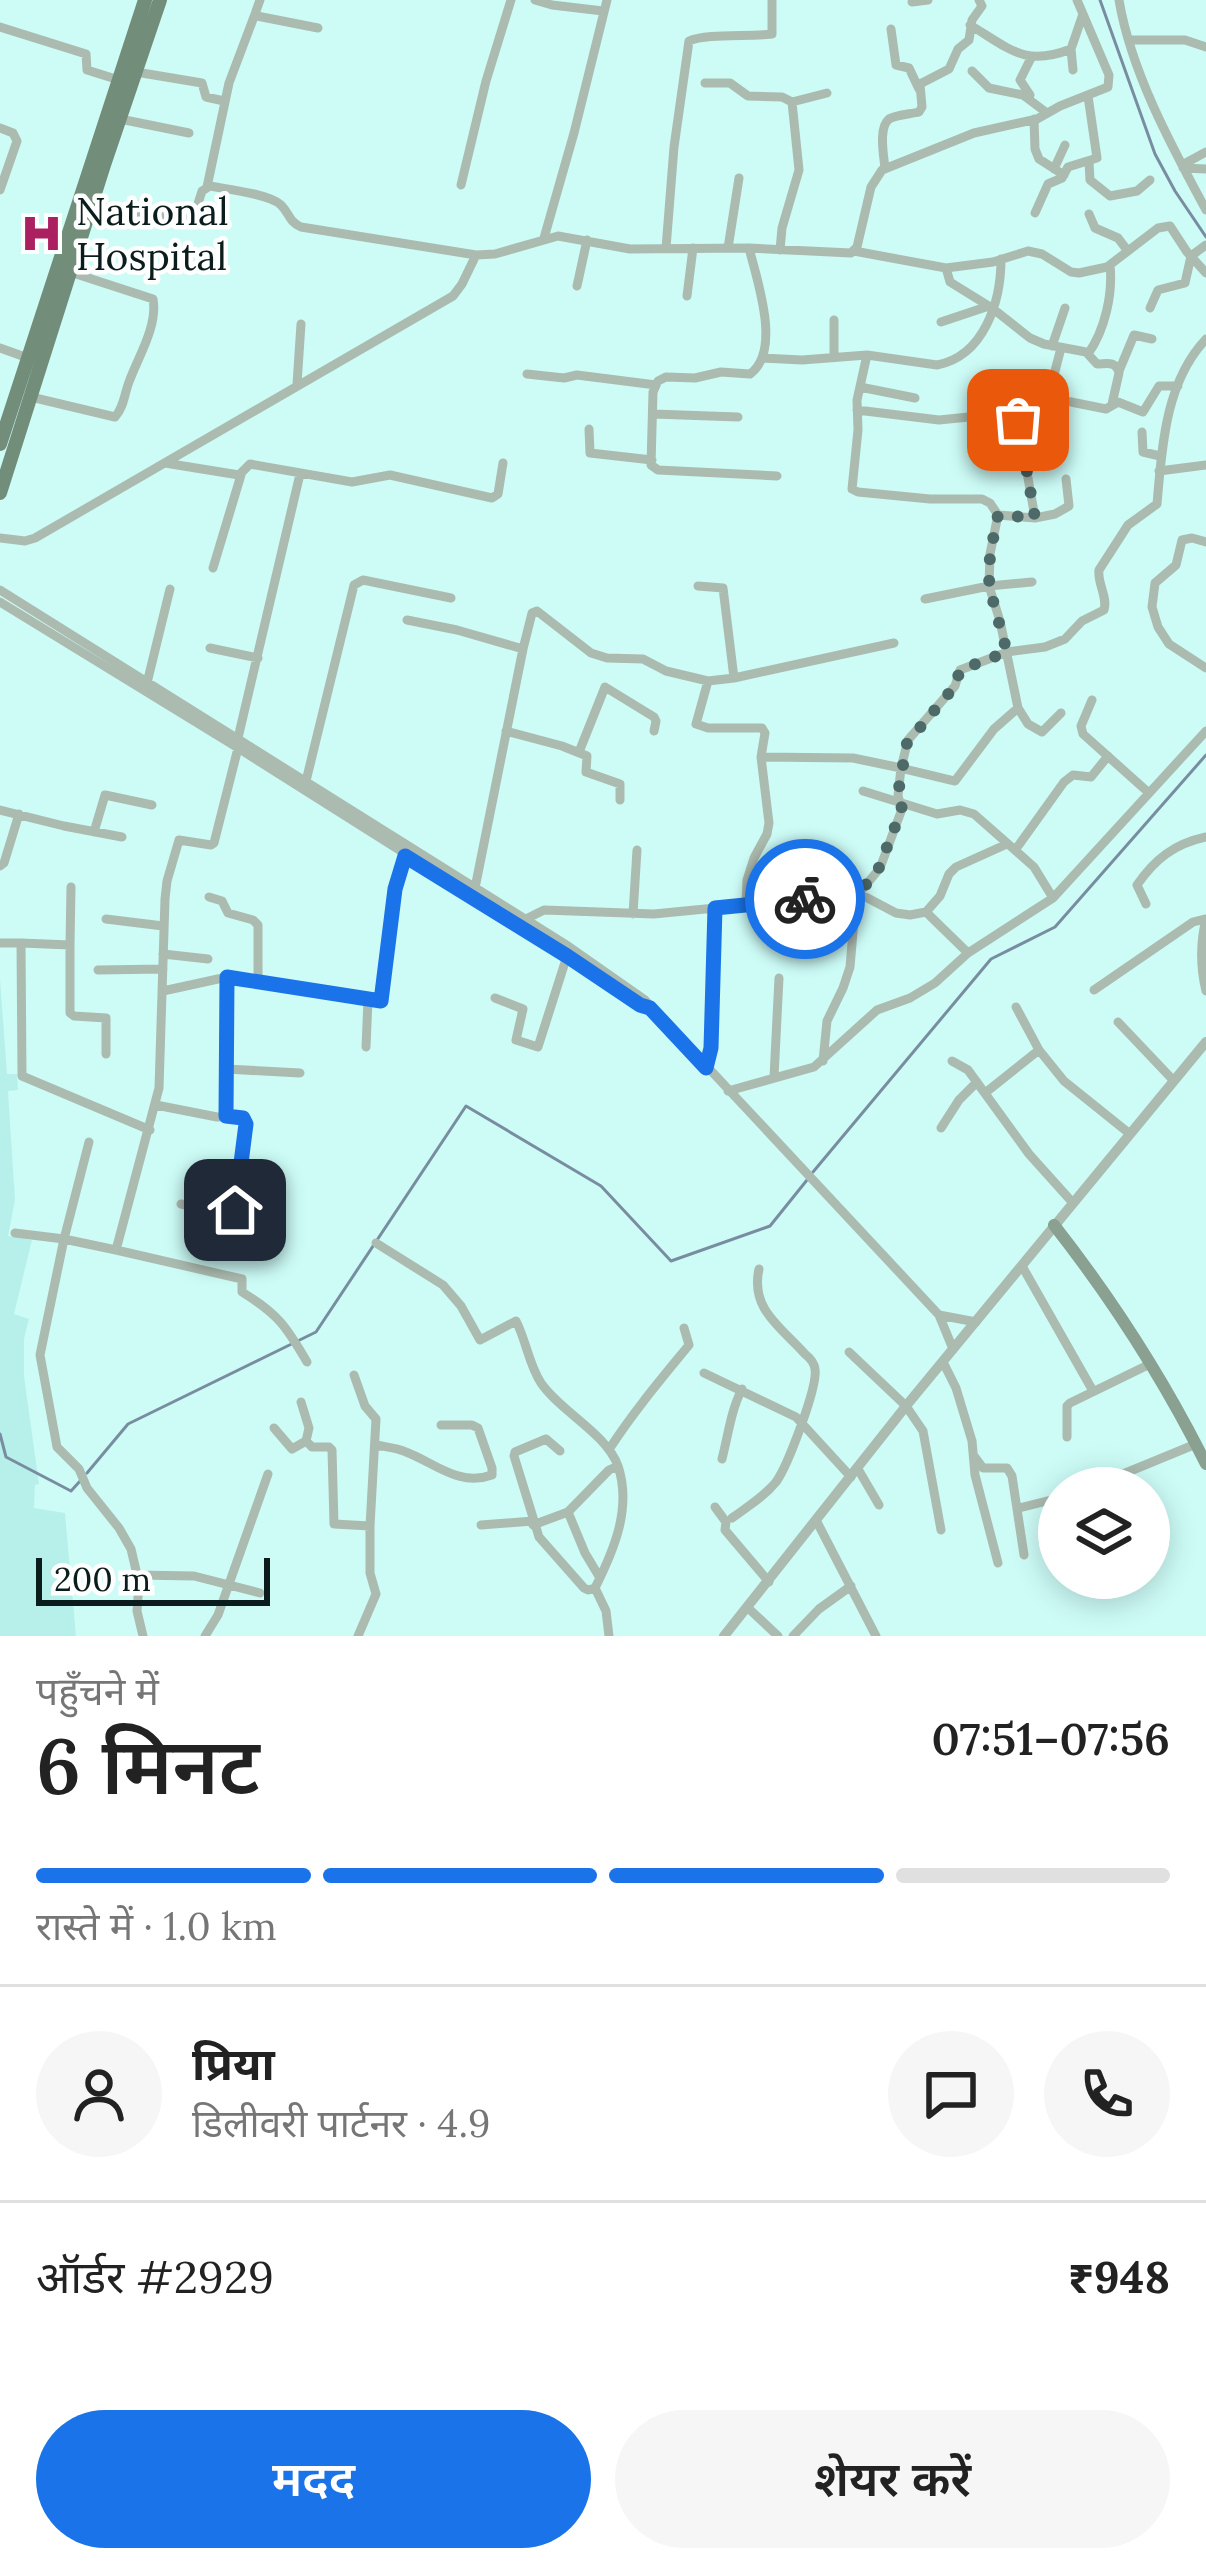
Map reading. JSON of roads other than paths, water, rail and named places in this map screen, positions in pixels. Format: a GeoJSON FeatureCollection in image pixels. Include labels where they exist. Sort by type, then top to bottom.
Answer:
{"type":"FeatureCollection","features":[{"type":"Feature","properties":{"kind":"main road"},"geometry":{"type":"LineString","coordinates":[[0,444],[145,0]]}},
{"type":"Feature","properties":{"kind":"main road"},"geometry":{"type":"LineString","coordinates":[[0,494],[160,0]]}},
{"type":"Feature","properties":{"kind":"main road"},"geometry":{"type":"LineString","coordinates":[[1054,1226],[1150,1364],[1206,1464]]}},
{"type":"Feature","properties":{"kind":"street"},"geometry":{"type":"LineString","coordinates":[[91,206],[186,220],[193,216],[207,187],[224,101],[260,0]]}},
{"type":"Feature","properties":{"kind":"street"},"geometry":{"type":"LineString","coordinates":[[461,185],[511,0]]}},
{"type":"Feature","properties":{"kind":"street"},"geometry":{"type":"LineString","coordinates":[[535,0],[605,6],[544,238]]}},
{"type":"Feature","properties":{"kind":"street"},"geometry":{"type":"LineString","coordinates":[[666,248],[689,39],[772,34],[772,0]]}},
{"type":"Feature","properties":{"kind":"street"},"geometry":{"type":"LineString","coordinates":[[913,2],[928,0]]}},
{"type":"Feature","properties":{"kind":"street"},"geometry":{"type":"LineString","coordinates":[[885,169],[884,126],[893,117],[919,112],[921,82],[950,69],[982,7],[979,0]]}},
{"type":"Feature","properties":{"kind":"street"},"geometry":{"type":"LineString","coordinates":[[854,251],[871,187],[885,169],[1105,90],[1110,79],[1077,0]]}},
{"type":"Feature","properties":{"kind":"street"},"geometry":{"type":"LineString","coordinates":[[1119,0],[1143,78],[1206,210]]}},
{"type":"Feature","properties":{"kind":"street"},"geometry":{"type":"LineString","coordinates":[[256,14],[318,28]]}},
{"type":"Feature","properties":{"kind":"street"},"geometry":{"type":"LineString","coordinates":[[1073,70],[1071,49],[1083,14]]}},
{"type":"Feature","properties":{"kind":"street"},"geometry":{"type":"LineString","coordinates":[[970,26],[1031,58],[1071,49]]}},
{"type":"Feature","properties":{"kind":"street"},"geometry":{"type":"LineString","coordinates":[[0,27],[86,53],[89,71],[118,80]]}},
{"type":"Feature","properties":{"kind":"street"},"geometry":{"type":"LineString","coordinates":[[891,29],[896,65],[909,68],[920,89]]}},
{"type":"Feature","properties":{"kind":"street"},"geometry":{"type":"LineString","coordinates":[[1130,40],[1185,40],[1206,47]]}},
{"type":"Feature","properties":{"kind":"street"},"geometry":{"type":"LineString","coordinates":[[1031,58],[1020,80],[1032,100]]}},
{"type":"Feature","properties":{"kind":"street"},"geometry":{"type":"LineString","coordinates":[[972,71],[988,88],[1023,95],[1047,113]]}},
{"type":"Feature","properties":{"kind":"street"},"geometry":{"type":"LineString","coordinates":[[136,72],[200,82],[206,98],[224,101]]}},
{"type":"Feature","properties":{"kind":"street"},"geometry":{"type":"LineString","coordinates":[[704,83],[730,83],[744,95],[792,102],[827,93]]}},
{"type":"Feature","properties":{"kind":"street"},"geometry":{"type":"LineString","coordinates":[[1035,213],[1046,186],[1059,172],[1097,156],[1088,96]]}},
{"type":"Feature","properties":{"kind":"street"},"geometry":{"type":"LineString","coordinates":[[780,250],[799,164],[792,102]]}},
{"type":"Feature","properties":{"kind":"street"},"geometry":{"type":"LineString","coordinates":[[120,119],[189,134]]}},
{"type":"Feature","properties":{"kind":"street"},"geometry":{"type":"LineString","coordinates":[[1034,119],[1037,155],[1059,172]]}},
{"type":"Feature","properties":{"kind":"street"},"geometry":{"type":"LineString","coordinates":[[0,128],[16,138],[0,187]]}},
{"type":"Feature","properties":{"kind":"street"},"geometry":{"type":"LineString","coordinates":[[1059,172],[1065,146]]}},
{"type":"Feature","properties":{"kind":"street"},"geometry":{"type":"LineString","coordinates":[[1183,166],[1206,152]]}},
{"type":"Feature","properties":{"kind":"street"},"geometry":{"type":"LineString","coordinates":[[1089,161],[1090,180],[1110,196],[1137,191],[1150,180]]}},
{"type":"Feature","properties":{"kind":"street"},"geometry":{"type":"LineString","coordinates":[[1183,166],[1206,169]]}},
{"type":"Feature","properties":{"kind":"street"},"geometry":{"type":"LineString","coordinates":[[728,248],[739,178]]}},
{"type":"Feature","properties":{"kind":"street"},"geometry":{"type":"LineString","coordinates":[[207,187],[273,199],[301,227],[476,254],[495,254],[558,236],[630,249],[854,251],[946,268],[1028,251],[1079,273],[1110,265],[1158,228],[1170,226],[1198,250],[1206,273]]}},
{"type":"Feature","properties":{"kind":"street"},"geometry":{"type":"LineString","coordinates":[[1089,214],[1096,228],[1118,238],[1127,250]]}},
{"type":"Feature","properties":{"kind":"street"},"geometry":{"type":"LineString","coordinates":[[577,286],[586,240]]}},
{"type":"Feature","properties":{"kind":"street"},"geometry":{"type":"LineString","coordinates":[[687,296],[693,248]]}},
{"type":"Feature","properties":{"kind":"street"},"geometry":{"type":"LineString","coordinates":[[749,248],[765,317],[758,370],[666,377],[656,385],[652,460],[658,470],[777,476]]}},
{"type":"Feature","properties":{"kind":"street"},"geometry":{"type":"LineString","coordinates":[[1150,308],[1158,290],[1186,281],[1198,250]]}},
{"type":"Feature","properties":{"kind":"street"},"geometry":{"type":"LineString","coordinates":[[0,538],[35,538],[452,296],[476,254]]}},
{"type":"Feature","properties":{"kind":"street"},"geometry":{"type":"LineString","coordinates":[[762,358],[866,355],[947,363],[977,342],[1000,284],[1001,260]]}},
{"type":"Feature","properties":{"kind":"street"},"geometry":{"type":"LineString","coordinates":[[1088,355],[1110,296],[1110,265]]}},
{"type":"Feature","properties":{"kind":"street"},"geometry":{"type":"LineString","coordinates":[[946,268],[950,282],[1030,338],[1088,355],[1095,363],[1108,362],[1119,371]]}},
{"type":"Feature","properties":{"kind":"street"},"geometry":{"type":"LineString","coordinates":[[31,397],[115,417],[121,412],[143,350],[153,299],[70,272]]}},
{"type":"Feature","properties":{"kind":"street"},"geometry":{"type":"LineString","coordinates":[[940,322],[990,307]]}},
{"type":"Feature","properties":{"kind":"street"},"geometry":{"type":"LineString","coordinates":[[1054,409],[1057,347],[1065,308]]}},
{"type":"Feature","properties":{"kind":"street"},"geometry":{"type":"LineString","coordinates":[[834,320],[834,356]]}},
{"type":"Feature","properties":{"kind":"street"},"geometry":{"type":"LineString","coordinates":[[297,384],[301,324]]}},
{"type":"Feature","properties":{"kind":"street"},"geometry":{"type":"LineString","coordinates":[[1111,406],[1134,334],[1152,339]]}},
{"type":"Feature","properties":{"kind":"street"},"geometry":{"type":"LineString","coordinates":[[824,1061],[827,1021],[850,967],[857,893],[880,868],[896,830],[908,740],[955,686],[960,670],[1007,652],[1066,639],[1082,621],[1106,607],[1099,570],[1128,525],[1157,504],[1160,456],[1178,386],[1206,339]]}},
{"type":"Feature","properties":{"kind":"street"},"geometry":{"type":"LineString","coordinates":[[0,348],[28,358]]}},
{"type":"Feature","properties":{"kind":"street"},"geometry":{"type":"LineString","coordinates":[[866,355],[852,489],[990,503],[998,515],[989,586],[1018,708],[1023,719],[1042,732],[1060,713]]}},
{"type":"Feature","properties":{"kind":"street"},"geometry":{"type":"LineString","coordinates":[[527,374],[564,378],[577,374],[656,385]]}},
{"type":"Feature","properties":{"kind":"street"},"geometry":{"type":"LineString","coordinates":[[1015,379],[1013,414],[1035,518]]}},
{"type":"Feature","properties":{"kind":"street"},"geometry":{"type":"LineString","coordinates":[[857,410],[938,420],[1042,413],[1066,401],[1106,409],[1118,402],[1143,412],[1159,386],[1178,386]]}},
{"type":"Feature","properties":{"kind":"street"},"geometry":{"type":"LineString","coordinates":[[860,387],[915,398]]}},
{"type":"Feature","properties":{"kind":"street"},"geometry":{"type":"LineString","coordinates":[[652,414],[738,417]]}},
{"type":"Feature","properties":{"kind":"street"},"geometry":{"type":"LineString","coordinates":[[590,428],[590,453],[652,460]]}},
{"type":"Feature","properties":{"kind":"street"},"geometry":{"type":"LineString","coordinates":[[1142,432],[1144,453],[1160,456]]}},
{"type":"Feature","properties":{"kind":"street"},"geometry":{"type":"LineString","coordinates":[[162,463],[241,475]]}},
{"type":"Feature","properties":{"kind":"street"},"geometry":{"type":"LineString","coordinates":[[214,568],[241,475],[250,464],[357,483],[390,476],[492,498],[498,494],[503,463]]}},
{"type":"Feature","properties":{"kind":"street"},"geometry":{"type":"LineString","coordinates":[[1159,471],[1206,465]]}},
{"type":"Feature","properties":{"kind":"street"},"geometry":{"type":"LineString","coordinates":[[116,1250],[156,1106],[166,880],[177,843],[184,839],[214,843],[300,474]]}},
{"type":"Feature","properties":{"kind":"street"},"geometry":{"type":"LineString","coordinates":[[998,515],[1035,518],[1070,506],[1066,479]]}},
{"type":"Feature","properties":{"kind":"street"},"geometry":{"type":"LineString","coordinates":[[1206,542],[1182,540],[1176,565],[1156,581],[1152,602],[1158,627],[1169,644],[1206,668]]}},
{"type":"Feature","properties":{"kind":"street"},"geometry":{"type":"LineString","coordinates":[[307,781],[357,582],[451,598]]}},
{"type":"Feature","properties":{"kind":"street"},"geometry":{"type":"LineString","coordinates":[[926,599],[1033,582]]}},
{"type":"Feature","properties":{"kind":"street"},"geometry":{"type":"LineString","coordinates":[[698,586],[723,588],[734,678]]}},
{"type":"Feature","properties":{"kind":"street"},"geometry":{"type":"LineString","coordinates":[[147,682],[170,589]]}},
{"type":"Feature","properties":{"kind":"street"},"geometry":{"type":"LineString","coordinates":[[0,590],[147,682],[405,856],[650,1008]]}},
{"type":"Feature","properties":{"kind":"street"},"geometry":{"type":"LineString","coordinates":[[0,602],[307,781],[475,888],[531,915],[630,988],[939,1315],[953,1348]]}},
{"type":"Feature","properties":{"kind":"street"},"geometry":{"type":"LineString","coordinates":[[475,888],[532,613],[537,610],[591,653],[643,659],[674,674],[708,681],[895,644]]}},
{"type":"Feature","properties":{"kind":"street"},"geometry":{"type":"LineString","coordinates":[[407,620],[524,649]]}},
{"type":"Feature","properties":{"kind":"street"},"geometry":{"type":"LineString","coordinates":[[210,648],[258,658]]}},
{"type":"Feature","properties":{"kind":"street"},"geometry":{"type":"LineString","coordinates":[[708,681],[696,724],[762,728],[765,733],[761,757],[769,823],[747,880],[746,905]]}},
{"type":"Feature","properties":{"kind":"street"},"geometry":{"type":"LineString","coordinates":[[579,752],[604,687],[654,716],[654,731]]}},
{"type":"Feature","properties":{"kind":"street"},"geometry":{"type":"LineString","coordinates":[[1092,700],[1082,730],[1149,793]]}},
{"type":"Feature","properties":{"kind":"street"},"geometry":{"type":"LineString","coordinates":[[761,757],[868,760],[956,781],[994,729],[1018,708]]}},
{"type":"Feature","properties":{"kind":"street"},"geometry":{"type":"LineString","coordinates":[[506,731],[579,752],[587,757],[586,772],[620,784],[620,800]]}},
{"type":"Feature","properties":{"kind":"street"},"geometry":{"type":"LineString","coordinates":[[728,1091],[824,1061],[870,1015],[934,983],[968,953],[1053,898],[1206,731]]}},
{"type":"Feature","properties":{"kind":"street"},"geometry":{"type":"LineString","coordinates":[[531,915],[548,910],[633,914],[857,893],[896,913],[926,912],[956,867],[1012,847],[1070,776],[1091,777],[1108,756]]}},
{"type":"Feature","properties":{"kind":"street"},"geometry":{"type":"LineString","coordinates":[[863,791],[937,814],[970,812],[1043,879],[1053,898]]}},
{"type":"Feature","properties":{"kind":"street"},"geometry":{"type":"LineString","coordinates":[[94,832],[105,796],[152,805]]}},
{"type":"Feature","properties":{"kind":"street"},"geometry":{"type":"LineString","coordinates":[[0,810],[122,837]]}},
{"type":"Feature","properties":{"kind":"street"},"geometry":{"type":"LineString","coordinates":[[0,866],[19,814]]}},
{"type":"Feature","properties":{"kind":"street"},"geometry":{"type":"LineString","coordinates":[[1146,904],[1137,886],[1149,869],[1171,849],[1206,837]]}},
{"type":"Feature","properties":{"kind":"street"},"geometry":{"type":"LineString","coordinates":[[633,914],[637,850]]}},
{"type":"Feature","properties":{"kind":"street"},"geometry":{"type":"LineString","coordinates":[[163,991],[227,977],[379,1002],[395,889],[405,856]]}},
{"type":"Feature","properties":{"kind":"street"},"geometry":{"type":"LineString","coordinates":[[71,887],[70,1013],[106,1018],[106,1054]]}},
{"type":"Feature","properties":{"kind":"street"},"geometry":{"type":"LineString","coordinates":[[209,897],[223,901],[228,913],[258,925],[258,980]]}},
{"type":"Feature","properties":{"kind":"street"},"geometry":{"type":"LineString","coordinates":[[706,1068],[711,1048],[715,908]]}},
{"type":"Feature","properties":{"kind":"street"},"geometry":{"type":"LineString","coordinates":[[926,912],[968,953]]}},
{"type":"Feature","properties":{"kind":"street"},"geometry":{"type":"LineString","coordinates":[[106,919],[163,926]]}},
{"type":"Feature","properties":{"kind":"street"},"geometry":{"type":"LineString","coordinates":[[1094,990],[1193,922],[1206,919],[1201,957],[1206,991]]}},
{"type":"Feature","properties":{"kind":"street"},"geometry":{"type":"LineString","coordinates":[[0,943],[70,945]]}},
{"type":"Feature","properties":{"kind":"street"},"geometry":{"type":"LineString","coordinates":[[21,943],[22,1076],[150,1130]]}},
{"type":"Feature","properties":{"kind":"street"},"geometry":{"type":"LineString","coordinates":[[163,954],[208,959]]}},
{"type":"Feature","properties":{"kind":"street"},"geometry":{"type":"LineString","coordinates":[[495,998],[523,1009],[516,1040],[538,1048],[567,956]]}},
{"type":"Feature","properties":{"kind":"street"},"geometry":{"type":"LineString","coordinates":[[98,970],[163,969]]}},
{"type":"Feature","properties":{"kind":"street"},"geometry":{"type":"LineString","coordinates":[[226,1116],[227,977]]}},
{"type":"Feature","properties":{"kind":"street"},"geometry":{"type":"LineString","coordinates":[[774,1078],[779,978]]}},
{"type":"Feature","properties":{"kind":"street"},"geometry":{"type":"LineString","coordinates":[[366,1047],[368,1000]]}},
{"type":"Feature","properties":{"kind":"street"},"geometry":{"type":"LineString","coordinates":[[1016,1007],[1039,1050],[1064,1082],[1130,1134]]}},
{"type":"Feature","properties":{"kind":"street"},"geometry":{"type":"LineString","coordinates":[[1118,1022],[1174,1081]]}},
{"type":"Feature","properties":{"kind":"street"},"geometry":{"type":"LineString","coordinates":[[724,1636],[953,1348],[1206,1042]]}},
{"type":"Feature","properties":{"kind":"street"},"geometry":{"type":"LineString","coordinates":[[985,1093],[1039,1050]]}},
{"type":"Feature","properties":{"kind":"street"},"geometry":{"type":"LineString","coordinates":[[952,1061],[968,1070],[1029,1154],[1073,1203]]}},
{"type":"Feature","properties":{"kind":"street"},"geometry":{"type":"LineString","coordinates":[[226,1070],[300,1073]]}},
{"type":"Feature","properties":{"kind":"street"},"geometry":{"type":"LineString","coordinates":[[940,1128],[977,1082]]}},
{"type":"Feature","properties":{"kind":"street"},"geometry":{"type":"LineString","coordinates":[[156,1106],[243,1118],[246,1124],[233,1213],[181,1204]]}},
{"type":"Feature","properties":{"kind":"street"},"geometry":{"type":"LineString","coordinates":[[88,1142],[40,1355],[60,1452],[79,1469],[87,1488],[125,1536],[139,1588],[137,1612],[143,1636]]}},
{"type":"Feature","properties":{"kind":"street"},"geometry":{"type":"LineString","coordinates":[[15,1233],[64,1239],[242,1279],[242,1292],[286,1325],[307,1362]]}},
{"type":"Feature","properties":{"kind":"street"},"geometry":{"type":"LineString","coordinates":[[376,1243],[443,1285],[480,1340],[517,1321],[540,1382],[610,1448],[622,1479],[618,1535],[598,1583],[588,1590],[538,1538],[514,1453],[546,1439],[560,1451]]}},
{"type":"Feature","properties":{"kind":"street"},"geometry":{"type":"LineString","coordinates":[[1022,1265],[1093,1391]]}},
{"type":"Feature","properties":{"kind":"street"},"geometry":{"type":"LineString","coordinates":[[732,1518],[774,1485],[804,1424],[815,1368],[761,1305],[759,1269]]}},
{"type":"Feature","properties":{"kind":"street"},"geometry":{"type":"LineString","coordinates":[[939,1315],[976,1322]]}},
{"type":"Feature","properties":{"kind":"street"},"geometry":{"type":"LineString","coordinates":[[610,1448],[687,1348],[690,1342],[684,1328]]}},
{"type":"Feature","properties":{"kind":"street"},"geometry":{"type":"LineString","coordinates":[[850,1352],[906,1406],[925,1436],[941,1530]]}},
{"type":"Feature","properties":{"kind":"street"},"geometry":{"type":"LineString","coordinates":[[943,1363],[956,1388],[998,1563]]}},
{"type":"Feature","properties":{"kind":"street"},"geometry":{"type":"LineString","coordinates":[[1067,1437],[1067,1406],[1150,1364]]}},
{"type":"Feature","properties":{"kind":"street"},"geometry":{"type":"LineString","coordinates":[[704,1373],[791,1414],[854,1473],[879,1505]]}},
{"type":"Feature","properties":{"kind":"street"},"geometry":{"type":"LineString","coordinates":[[354,1376],[375,1418],[376,1445],[370,1526],[370,1574],[376,1594],[358,1636]]}},
{"type":"Feature","properties":{"kind":"street"},"geometry":{"type":"LineString","coordinates":[[722,1459],[742,1389]]}},
{"type":"Feature","properties":{"kind":"street"},"geometry":{"type":"LineString","coordinates":[[274,1428],[292,1449],[306,1441],[309,1428],[301,1402]]}},
{"type":"Feature","properties":{"kind":"street"},"geometry":{"type":"LineString","coordinates":[[376,1445],[402,1450],[452,1475],[491,1475],[478,1428],[441,1425]]}},
{"type":"Feature","properties":{"kind":"street"},"geometry":{"type":"LineString","coordinates":[[306,1441],[312,1447],[332,1448],[334,1524],[370,1526]]}},
{"type":"Feature","properties":{"kind":"street"},"geometry":{"type":"LineString","coordinates":[[1140,1467],[1196,1444]]}},
{"type":"Feature","properties":{"kind":"street"},"geometry":{"type":"LineString","coordinates":[[974,1456],[983,1468],[1009,1470],[1024,1555]]}},
{"type":"Feature","properties":{"kind":"street"},"geometry":{"type":"LineString","coordinates":[[481,1526],[533,1523],[568,1512],[618,1466]]}},
{"type":"Feature","properties":{"kind":"street"},"geometry":{"type":"LineString","coordinates":[[205,1636],[218,1615],[268,1474]]}},
{"type":"Feature","properties":{"kind":"street"},"geometry":{"type":"LineString","coordinates":[[1019,1508],[1038,1503]]}},
{"type":"Feature","properties":{"kind":"street"},"geometry":{"type":"LineString","coordinates":[[715,1507],[726,1522],[725,1530],[769,1582]]}},
{"type":"Feature","properties":{"kind":"street"},"geometry":{"type":"LineString","coordinates":[[568,1512],[598,1583],[609,1636]]}},
{"type":"Feature","properties":{"kind":"street"},"geometry":{"type":"LineString","coordinates":[[817,1522],[876,1636]]}},
{"type":"Feature","properties":{"kind":"street"},"geometry":{"type":"LineString","coordinates":[[136,1575],[176,1574],[260,1593]]}},
{"type":"Feature","properties":{"kind":"street"},"geometry":{"type":"LineString","coordinates":[[793,1636],[850,1586]]}},
{"type":"Feature","properties":{"kind":"street"},"geometry":{"type":"LineString","coordinates":[[747,1607],[778,1636]]}},
{"type":"Feature","properties":{"kind":"waterway"},"geometry":{"type":"LineString","coordinates":[[1100,0],[1155,154],[1206,237]]}},
{"type":"Feature","properties":{"kind":"waterway"},"geometry":{"type":"LineString","coordinates":[[813,1172],[991,959],[1055,927],[1206,755]]}},
{"type":"Feature","properties":{"kind":"waterway"},"geometry":{"type":"LineString","coordinates":[[87,1473],[128,1424],[316,1332],[466,1106],[601,1186],[671,1261],[770,1226],[807,1180]]}},
{"type":"Feature","properties":{"kind":"waterway"},"geometry":{"type":"LineString","coordinates":[[0,1434],[6,1457],[71,1491],[81,1480]]}},
{"type":"Feature","properties":{"kind":"place","name":"National Hospital"},"geometry":{"type":"Point","coordinates":[42,233]}}]}
